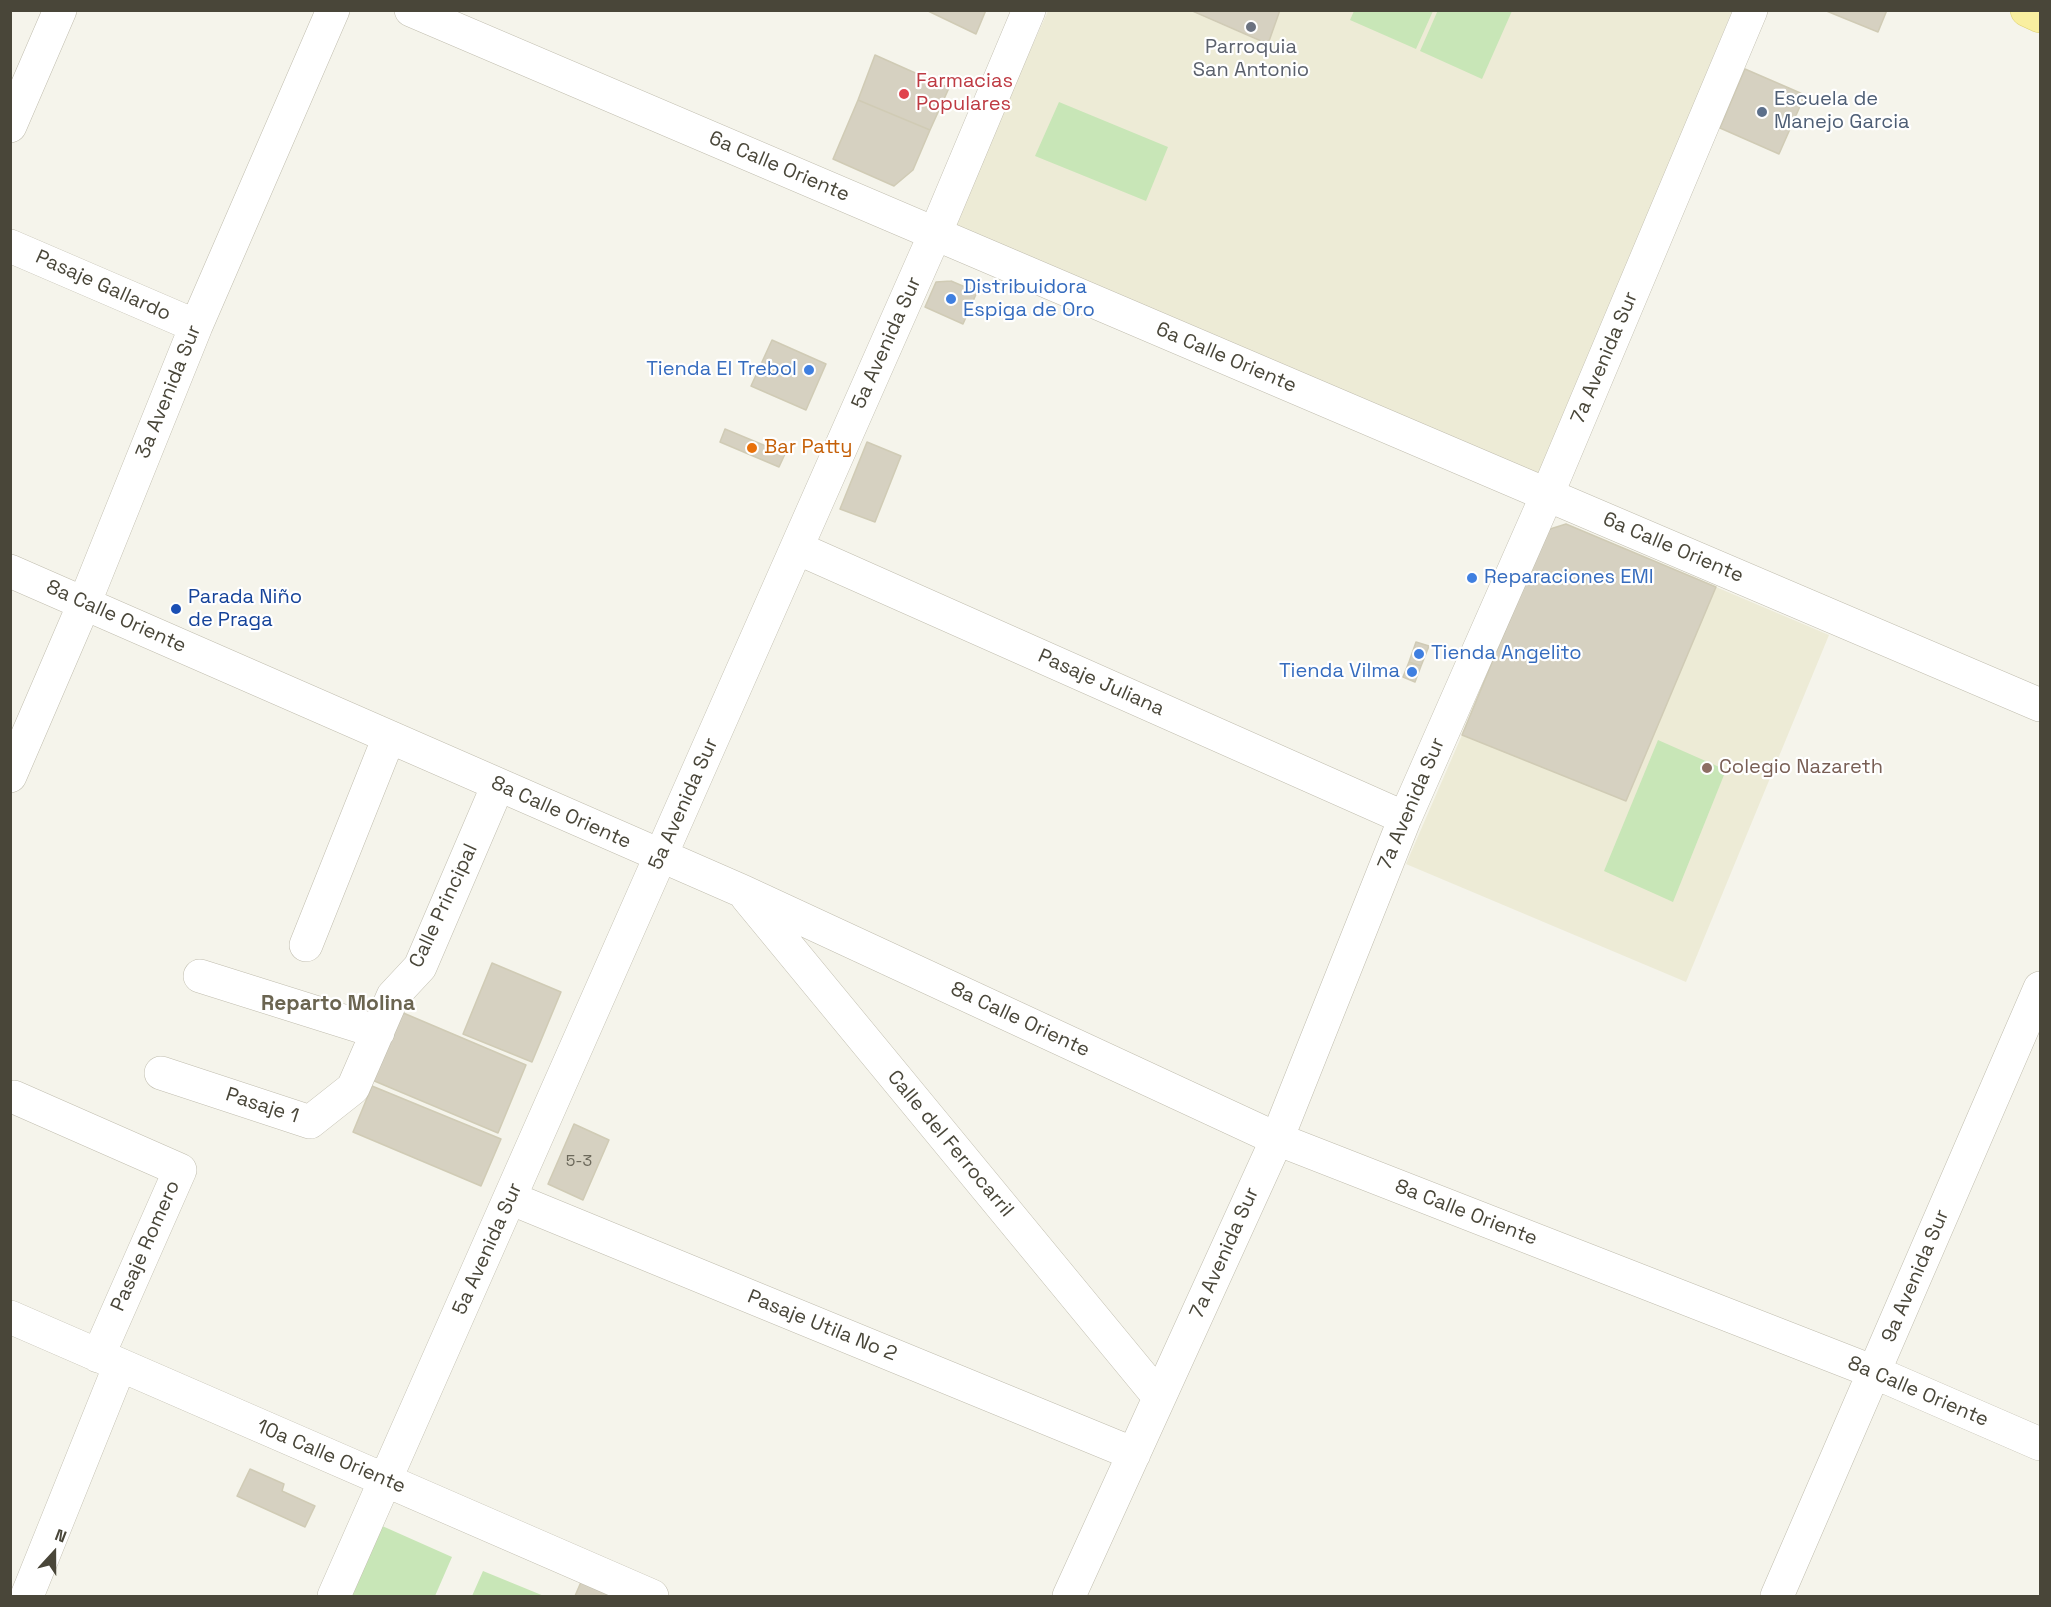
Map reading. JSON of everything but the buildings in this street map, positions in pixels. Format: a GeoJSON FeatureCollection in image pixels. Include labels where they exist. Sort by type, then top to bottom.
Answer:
{"type":"FeatureCollection","features":[{"type":"Feature","properties":{"kind":"main road"},"geometry":{"type":"LineString","coordinates":[[2028,10],[2040,16]]}},
{"type":"Feature","properties":{"kind":"street"},"geometry":{"type":"LineString","coordinates":[[10,126],[60,10]]}},
{"type":"Feature","properties":{"kind":"street","name":"3a Avenida Sur"},"geometry":{"type":"LineString","coordinates":[[10,776],[84,604],[196,326],[333,10]]}},
{"type":"Feature","properties":{"kind":"street","name":"6a Calle Oriente"},"geometry":{"type":"LineString","coordinates":[[411,10],[2040,705]]}},
{"type":"Feature","properties":{"kind":"street","name":"5a Avenida Sur"},"geometry":{"type":"LineString","coordinates":[[334,1596],[935,234],[1029,10]]}},
{"type":"Feature","properties":{"kind":"street","name":"7a Avenida Sur"},"geometry":{"type":"LineString","coordinates":[[1069,1596],[1277,1139],[1405,818],[1547,495],[1751,10]]}},
{"type":"Feature","properties":{"kind":"street","name":"Pasaje Gallardo"},"geometry":{"type":"LineString","coordinates":[[10,246],[196,326]]}},
{"type":"Feature","properties":{"kind":"street","name":"Pasaje Juliana"},"geometry":{"type":"LineString","coordinates":[[797,548],[1405,818]]}},
{"type":"Feature","properties":{"kind":"street","name":"8a Calle Oriente"},"geometry":{"type":"LineString","coordinates":[[10,571],[742,891],[1277,1139],[1874,1372],[2040,1444]]}},
{"type":"Feature","properties":{"kind":"street"},"geometry":{"type":"LineString","coordinates":[[306,945],[389,737]]}},
{"type":"Feature","properties":{"kind":"street","name":"Calle Principal"},"geometry":{"type":"LineString","coordinates":[[353,1089],[393,996],[420,967],[498,785]]}},
{"type":"Feature","properties":{"kind":"street","name":"Calle del Ferrocarril"},"geometry":{"type":"LineString","coordinates":[[742,891],[1159,1397]]}},
{"type":"Feature","properties":{"kind":"street"},"geometry":{"type":"LineString","coordinates":[[200,976],[378,1032]]}},
{"type":"Feature","properties":{"kind":"street","name":"9a Avenida Sur"},"geometry":{"type":"LineString","coordinates":[[1777,1596],[2040,988]]}},
{"type":"Feature","properties":{"kind":"street","name":"Pasaje 1"},"geometry":{"type":"LineString","coordinates":[[161,1074],[310,1122],[353,1089]]}},
{"type":"Feature","properties":{"kind":"street","name":"Pasaje Romero"},"geometry":{"type":"LineString","coordinates":[[14,1097],[180,1170],[109,1360],[27,1596]]}},
{"type":"Feature","properties":{"kind":"street","name":"Pasaje Utila No 2"},"geometry":{"type":"LineString","coordinates":[[510,1198],[1134,1454]]}},
{"type":"Feature","properties":{"kind":"street","name":"10a Calle Oriente"},"geometry":{"type":"LineString","coordinates":[[10,1317],[652,1596]]}},
{"type":"Feature","properties":{"kind":"shaded area"},"geometry":{"type":"Polygon","coordinates":[[[1048,11],[1190,11],[1267,44],[1280,11],[1732,11],[1542,477],[950,228],[1048,11]]]}},
{"type":"Feature","properties":{"kind":"shaded area","name":"Colegio Nazareth"},"geometry":{"type":"Polygon","coordinates":[[[1716,587],[1829,635],[1686,982],[1406,864],[1462,735],[1626,801],[1716,587]]]}},
{"type":"Feature","properties":{"kind":"green space"},"geometry":{"type":"Polygon","coordinates":[[[1354,10],[1433,11],[1416,49],[1350,20],[1354,10]]]}},
{"type":"Feature","properties":{"kind":"green space"},"geometry":{"type":"Polygon","coordinates":[[[1438,10],[1512,11],[1482,79],[1420,51],[1438,10]]]}},
{"type":"Feature","properties":{"kind":"green space"},"geometry":{"type":"Polygon","coordinates":[[[1059,102],[1168,147],[1146,201],[1035,156],[1059,102]]]}},
{"type":"Feature","properties":{"kind":"green space"},"geometry":{"type":"Polygon","coordinates":[[[1658,740],[1726,770],[1673,902],[1604,871],[1658,740]]]}},
{"type":"Feature","properties":{"kind":"green space"},"geometry":{"type":"Polygon","coordinates":[[[380,1525],[452,1557],[435,1596],[349,1596],[380,1525]]]}},
{"type":"Feature","properties":{"kind":"green space"},"geometry":{"type":"Polygon","coordinates":[[[483,1571],[544,1596],[472,1596],[483,1571]]]}},
{"type":"Feature","properties":{"kind":"place","name":"Parroquia San Antonio"},"geometry":{"type":"Point","coordinates":[1251,27]}},
{"type":"Feature","properties":{"kind":"place","name":"Farmacias Populares"},"geometry":{"type":"Point","coordinates":[904,94]}},
{"type":"Feature","properties":{"kind":"place","name":"Escuela de Manejo Garcia"},"geometry":{"type":"Point","coordinates":[1762,112]}},
{"type":"Feature","properties":{"kind":"place","name":"Distribuidora Espiga de Oro"},"geometry":{"type":"Point","coordinates":[951,299]}},
{"type":"Feature","properties":{"kind":"place","name":"Tienda El Trebol"},"geometry":{"type":"Point","coordinates":[809,370]}},
{"type":"Feature","properties":{"kind":"place","name":"Bar Patty"},"geometry":{"type":"Point","coordinates":[752,448]}},
{"type":"Feature","properties":{"kind":"place","name":"Reparaciones EMI"},"geometry":{"type":"Point","coordinates":[1472,578]}},
{"type":"Feature","properties":{"kind":"place","name":"Parada Niño de Praga"},"geometry":{"type":"Point","coordinates":[176,609]}},
{"type":"Feature","properties":{"kind":"place","name":"Tienda Angelito"},"geometry":{"type":"Point","coordinates":[1419,654]}},
{"type":"Feature","properties":{"kind":"place","name":"Tienda Vilma"},"geometry":{"type":"Point","coordinates":[1412,672]}},
{"type":"Feature","properties":{"kind":"place","name":"Colegio Nazareth"},"geometry":{"type":"Point","coordinates":[1707,768]}},
{"type":"Feature","properties":{"kind":"district","name":"Reparto Molina"},"geometry":{"type":"Point","coordinates":[338,1004]}}]}
